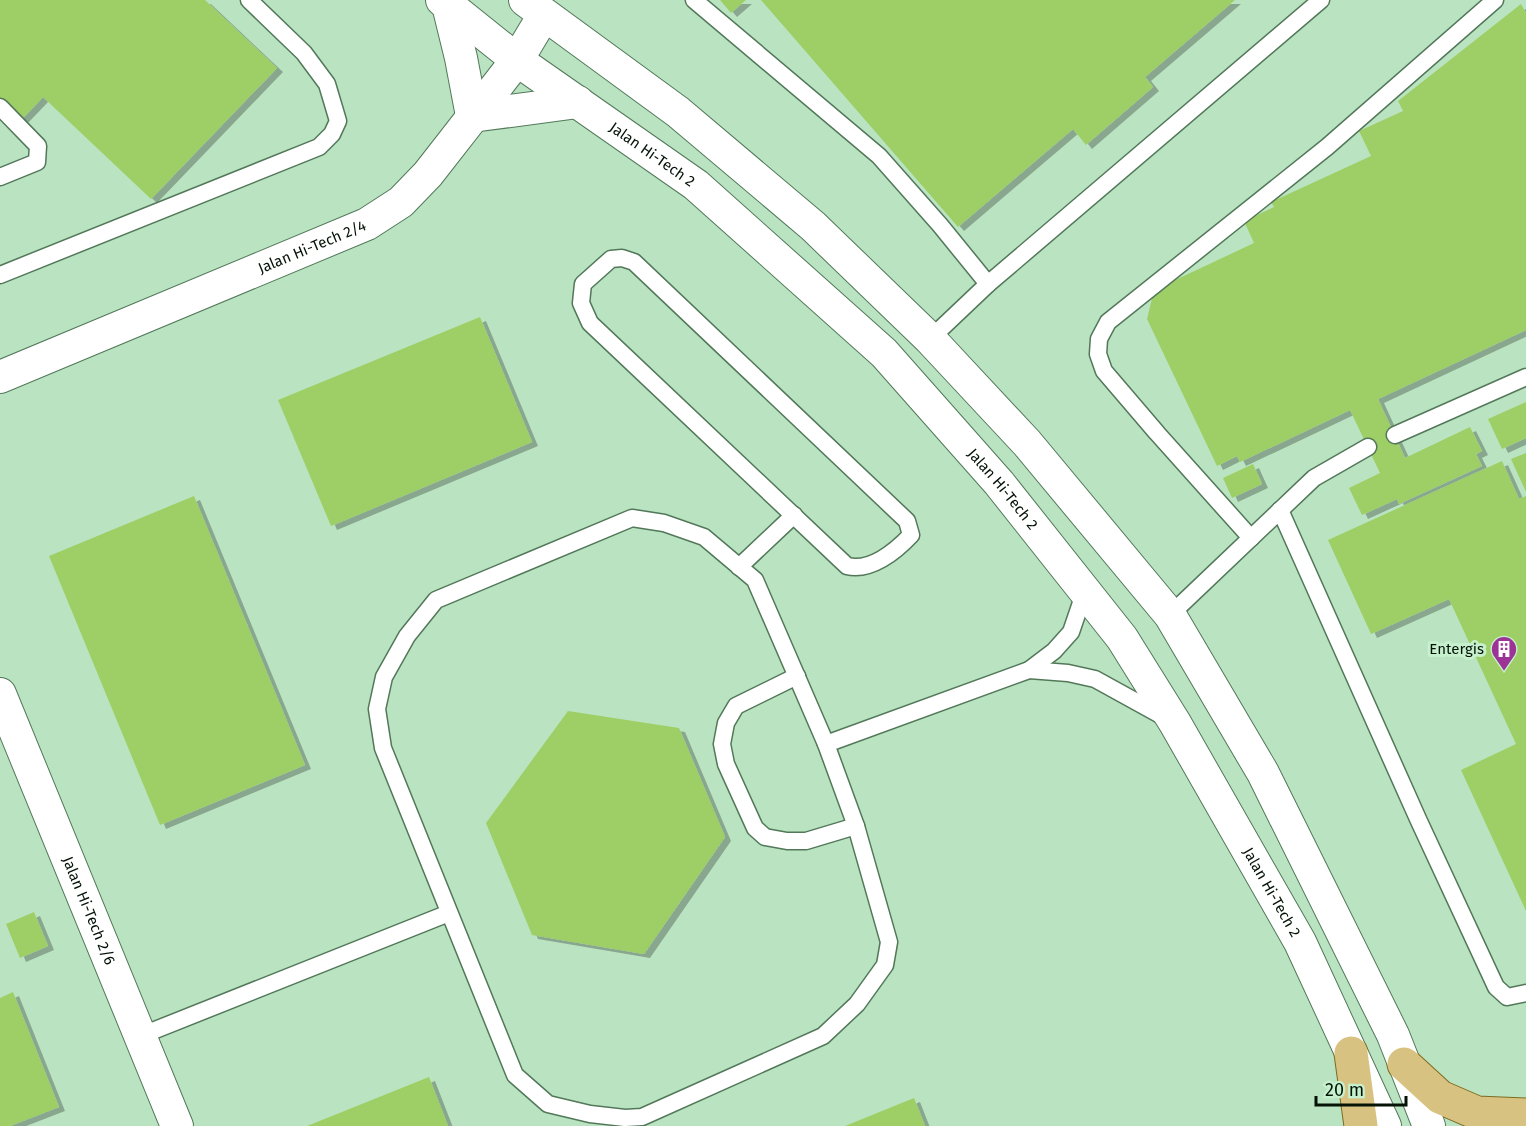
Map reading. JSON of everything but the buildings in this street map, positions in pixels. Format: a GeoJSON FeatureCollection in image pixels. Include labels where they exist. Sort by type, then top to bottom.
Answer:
{"type":"FeatureCollection","features":[{"type":"Feature","properties":{"kind":"main road"},"geometry":{"type":"LineString","coordinates":[[1351,1053],[1361,1126]]}},
{"type":"Feature","properties":{"kind":"main road"},"geometry":{"type":"LineString","coordinates":[[1404,1064],[1440,1097],[1477,1113],[1526,1115]]}},
{"type":"Feature","properties":{"kind":"street","name":"Jalan Hi-Tech 2"},"geometry":{"type":"LineString","coordinates":[[445,2],[517,60],[696,185],[884,353],[999,483],[1122,638],[1175,723],[1300,942],[1385,1126]]}},
{"type":"Feature","properties":{"kind":"street"},"geometry":{"type":"LineString","coordinates":[[445,2],[461,58],[472,116],[578,102]]}},
{"type":"Feature","properties":{"kind":"street","name":"Jalan Hi-Tech 2/4"},"geometry":{"type":"LineString","coordinates":[[0,377],[367,224],[401,202],[428,174],[517,60],[535,7]]}},
{"type":"Feature","properties":{"kind":"street"},"geometry":{"type":"LineString","coordinates":[[535,7],[678,112],[813,226],[930,339],[1027,443],[1170,615],[1263,773],[1393,1035],[1428,1126]]}},
{"type":"Feature","properties":{"kind":"street","name":"Jalan Hi-Tech 2/6"},"geometry":{"type":"LineString","coordinates":[[0,694],[177,1126]]}},
{"type":"Feature","properties":{"kind":"lane"},"geometry":{"type":"LineString","coordinates":[[0,275],[319,147],[332,134],[338,121],[327,84],[304,52],[249,0]]}},
{"type":"Feature","properties":{"kind":"lane"},"geometry":{"type":"LineString","coordinates":[[694,0],[879,156],[988,284]]}},
{"type":"Feature","properties":{"kind":"lane"},"geometry":{"type":"LineString","coordinates":[[930,339],[988,284],[1321,0]]}},
{"type":"Feature","properties":{"kind":"lane"},"geometry":{"type":"LineString","coordinates":[[1251,538],[1104,370],[1098,354],[1099,339],[1108,322],[1327,147],[1495,0]]}},
{"type":"Feature","properties":{"kind":"lane"},"geometry":{"type":"LineString","coordinates":[[0,107],[39,146],[38,162],[0,177]]}},
{"type":"Feature","properties":{"kind":"lane"},"geometry":{"type":"LineString","coordinates":[[622,258],[634,262],[907,521],[911,535],[900,546],[866,567],[857,569],[847,566],[794,515],[590,323],[581,303],[583,284],[611,259],[622,258]]}},
{"type":"Feature","properties":{"kind":"lane"},"geometry":{"type":"LineString","coordinates":[[1395,435],[1526,377]]}},
{"type":"Feature","properties":{"kind":"lane"},"geometry":{"type":"LineString","coordinates":[[1170,615],[1314,478],[1368,447]]}},
{"type":"Feature","properties":{"kind":"lane"},"geometry":{"type":"LineString","coordinates":[[1280,510],[1496,987],[1507,997],[1526,993]]}},
{"type":"Feature","properties":{"kind":"lane"},"geometry":{"type":"LineString","coordinates":[[739,567],[794,515]]}},
{"type":"Feature","properties":{"kind":"lane"},"geometry":{"type":"LineString","coordinates":[[632,518],[664,523],[704,537],[739,567],[755,580],[826,744],[856,826],[890,942],[885,965],[857,1004],[823,1036],[642,1117],[625,1118],[590,1114],[548,1104],[515,1075],[383,748],[377,709],[384,676],[407,636],[436,600],[632,518]]}},
{"type":"Feature","properties":{"kind":"lane"},"geometry":{"type":"LineString","coordinates":[[826,744],[1029,669],[1054,651],[1071,632],[1084,591]]}},
{"type":"Feature","properties":{"kind":"lane"},"geometry":{"type":"LineString","coordinates":[[1029,669],[1068,672],[1095,679],[1175,723]]}},
{"type":"Feature","properties":{"kind":"lane"},"geometry":{"type":"LineString","coordinates":[[797,675],[736,706],[726,723],[722,744],[726,764],[755,828],[765,837],[787,841],[806,841],[856,826]]}},
{"type":"Feature","properties":{"kind":"lane"},"geometry":{"type":"LineString","coordinates":[[140,1036],[449,913]]}},
{"type":"Feature","properties":{"kind":"place","name":"Entergis"},"geometry":{"type":"Point","coordinates":[1504,672]}}]}
